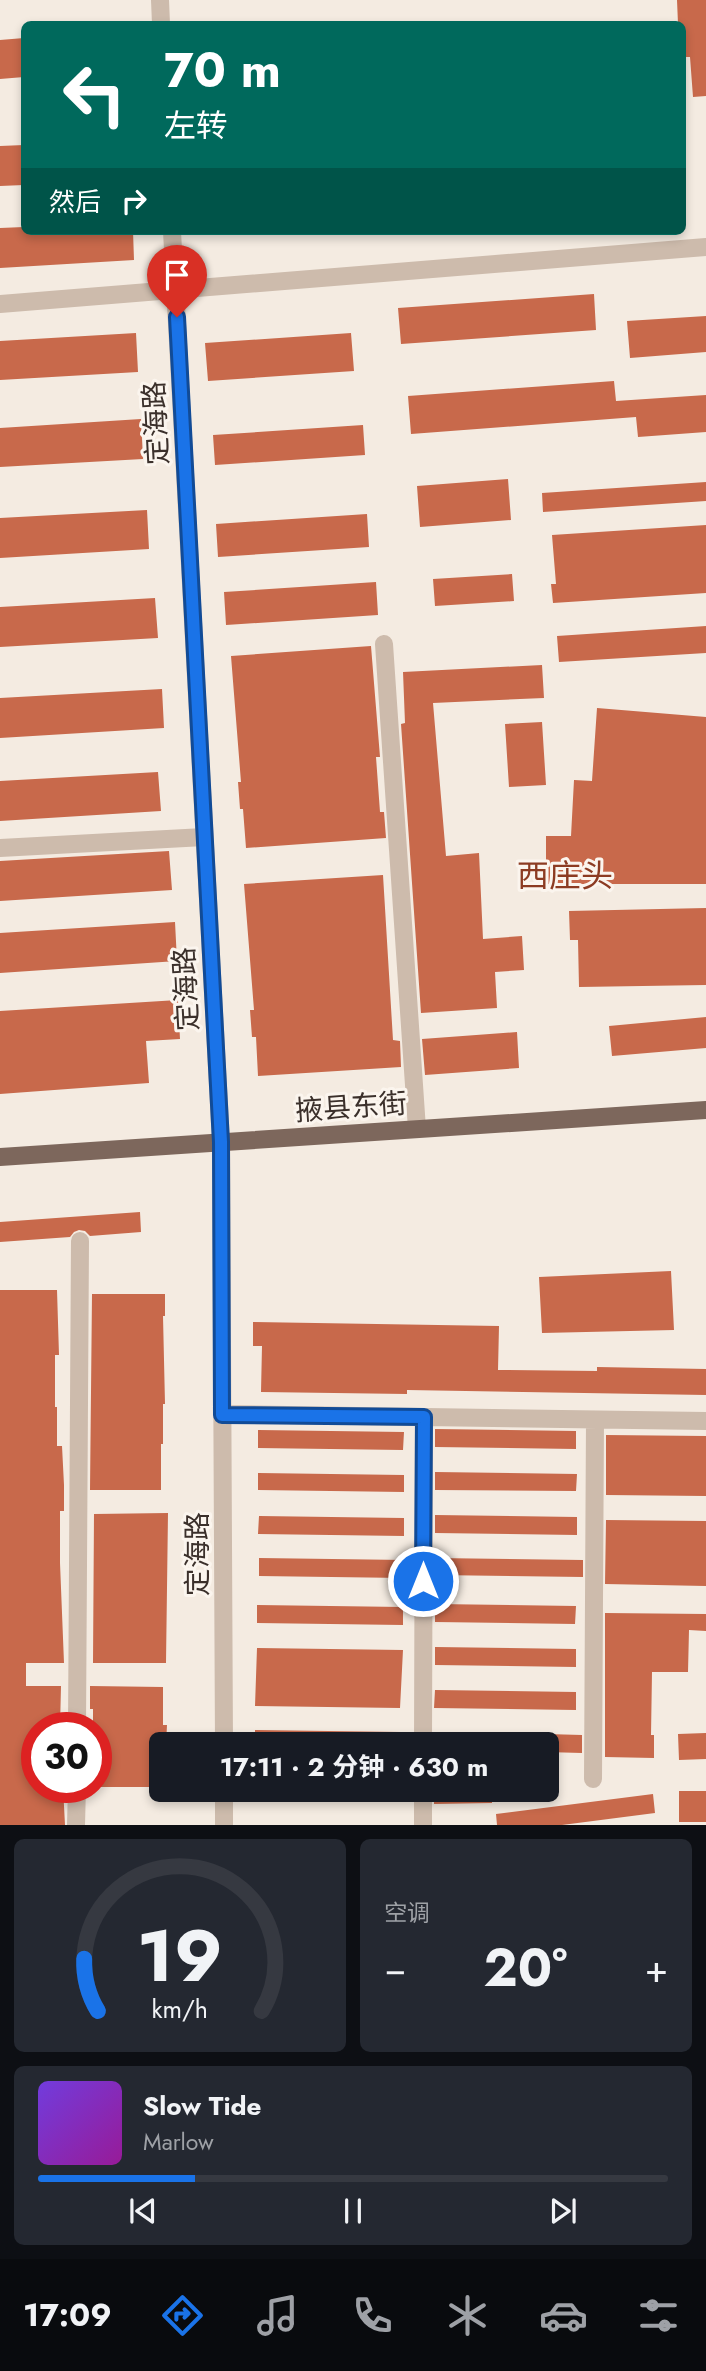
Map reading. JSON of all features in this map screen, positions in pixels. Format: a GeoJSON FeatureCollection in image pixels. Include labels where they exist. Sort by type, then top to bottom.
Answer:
{"type":"FeatureCollection","features":[{"type":"Feature","properties":{"kind":"main road","name":"掖县东街"},"geometry":{"type":"LineString","coordinates":[[0,1157],[706,1110]]}},
{"type":"Feature","properties":{"kind":"street"},"geometry":{"type":"LineString","coordinates":[[160,0],[161,21]]}},
{"type":"Feature","properties":{"kind":"street","name":"定海路"},"geometry":{"type":"LineString","coordinates":[[172,235],[221,1142],[224,1732]]}},
{"type":"Feature","properties":{"kind":"street"},"geometry":{"type":"LineString","coordinates":[[0,304],[706,247]]}},
{"type":"Feature","properties":{"kind":"street"},"geometry":{"type":"LineString","coordinates":[[384,644],[417,1129]]}},
{"type":"Feature","properties":{"kind":"street"},"geometry":{"type":"LineString","coordinates":[[0,848],[204,837]]}},
{"type":"Feature","properties":{"kind":"street"},"geometry":{"type":"LineString","coordinates":[[77,1712],[80,1241]]}},
{"type":"Feature","properties":{"kind":"street"},"geometry":{"type":"LineString","coordinates":[[222,1415],[706,1421]]}},
{"type":"Feature","properties":{"kind":"street"},"geometry":{"type":"LineString","coordinates":[[423,1732],[424,1417]]}},
{"type":"Feature","properties":{"kind":"street"},"geometry":{"type":"LineString","coordinates":[[593,1779],[595,1420]]}},
{"type":"Feature","properties":{"kind":"street"},"geometry":{"type":"LineString","coordinates":[[224,1802],[225,1825]]}},
{"type":"Feature","properties":{"kind":"street"},"geometry":{"type":"LineString","coordinates":[[423,1802],[423,1825]]}},
{"type":"Feature","properties":{"kind":"street"},"geometry":{"type":"LineString","coordinates":[[76,1825],[77,1803]]}},
{"type":"Feature","properties":{"kind":"building"},"geometry":{"type":"Polygon","coordinates":[[[677,0],[706,0],[706,96],[693,97],[690,57],[686,57],[686,21],[678,21],[677,0]]]}},
{"type":"Feature","properties":{"kind":"building"},"geometry":{"type":"Polygon","coordinates":[[[21,38],[21,77],[0,79],[0,40],[21,38]]]}},
{"type":"Feature","properties":{"kind":"building"},"geometry":{"type":"Polygon","coordinates":[[[21,145],[21,185],[0,186],[0,146],[21,145]]]}},
{"type":"Feature","properties":{"kind":"building"},"geometry":{"type":"Polygon","coordinates":[[[21,227],[21,235],[133,235],[134,260],[0,268],[0,228],[21,227]]]}},
{"type":"Feature","properties":{"kind":"building"},"geometry":{"type":"Polygon","coordinates":[[[594,294],[596,330],[401,344],[398,308],[594,294]]]}},
{"type":"Feature","properties":{"kind":"building"},"geometry":{"type":"Polygon","coordinates":[[[706,316],[706,352],[630,358],[627,321],[706,316]]]}},
{"type":"Feature","properties":{"kind":"building"},"geometry":{"type":"Polygon","coordinates":[[[136,333],[138,372],[0,380],[0,341],[136,333]]]}},
{"type":"Feature","properties":{"kind":"building"},"geometry":{"type":"Polygon","coordinates":[[[351,333],[354,371],[208,381],[205,343],[351,333]]]}},
{"type":"Feature","properties":{"kind":"building"},"geometry":{"type":"Polygon","coordinates":[[[614,381],[616,401],[706,395],[706,432],[638,437],[636,417],[411,434],[408,396],[614,381]]]}},
{"type":"Feature","properties":{"kind":"building"},"geometry":{"type":"Polygon","coordinates":[[[141,419],[143,459],[0,467],[0,428],[141,419]]]}},
{"type":"Feature","properties":{"kind":"building"},"geometry":{"type":"Polygon","coordinates":[[[363,425],[365,455],[215,465],[213,435],[363,425]]]}},
{"type":"Feature","properties":{"kind":"building"},"geometry":{"type":"Polygon","coordinates":[[[508,479],[511,520],[420,527],[417,486],[508,479]]]}},
{"type":"Feature","properties":{"kind":"building"},"geometry":{"type":"Polygon","coordinates":[[[706,482],[706,501],[543,512],[542,493],[706,482]]]}},
{"type":"Feature","properties":{"kind":"building"},"geometry":{"type":"Polygon","coordinates":[[[147,510],[149,549],[0,558],[0,518],[147,510]]]}},
{"type":"Feature","properties":{"kind":"building"},"geometry":{"type":"Polygon","coordinates":[[[367,514],[369,547],[218,557],[216,524],[367,514]]]}},
{"type":"Feature","properties":{"kind":"building"},"geometry":{"type":"Polygon","coordinates":[[[706,525],[706,593],[553,603],[551,584],[556,584],[552,535],[706,525]]]}},
{"type":"Feature","properties":{"kind":"building"},"geometry":{"type":"Polygon","coordinates":[[[512,574],[514,601],[435,606],[433,579],[512,574]]]}},
{"type":"Feature","properties":{"kind":"building"},"geometry":{"type":"Polygon","coordinates":[[[376,582],[378,615],[226,625],[224,592],[376,582]]]}},
{"type":"Feature","properties":{"kind":"building"},"geometry":{"type":"Polygon","coordinates":[[[155,598],[158,638],[0,647],[0,607],[155,598]]]}},
{"type":"Feature","properties":{"kind":"building"},"geometry":{"type":"Polygon","coordinates":[[[706,626],[706,653],[559,662],[557,636],[706,626]]]}},
{"type":"Feature","properties":{"kind":"building"},"geometry":{"type":"Polygon","coordinates":[[[371,646],[380,757],[376,757],[380,812],[384,812],[386,838],[246,848],[243,809],[240,809],[238,782],[241,782],[231,656],[371,646]]]}},
{"type":"Feature","properties":{"kind":"building"},"geometry":{"type":"Polygon","coordinates":[[[542,665],[544,698],[433,703],[446,856],[479,853],[483,939],[522,936],[524,970],[495,972],[497,1008],[421,1013],[401,724],[405,723],[403,672],[542,665]]]}},
{"type":"Feature","properties":{"kind":"building"},"geometry":{"type":"Polygon","coordinates":[[[162,689],[164,728],[0,738],[0,698],[162,689]]]}},
{"type":"Feature","properties":{"kind":"building"},"geometry":{"type":"Polygon","coordinates":[[[597,708],[706,717],[706,884],[546,884],[546,836],[571,836],[574,780],[592,781],[597,708]]]}},
{"type":"Feature","properties":{"kind":"building"},"geometry":{"type":"Polygon","coordinates":[[[542,722],[546,785],[509,787],[505,724],[542,722]]]}},
{"type":"Feature","properties":{"kind":"building"},"geometry":{"type":"Polygon","coordinates":[[[158,772],[161,811],[0,821],[0,781],[158,772]]]}},
{"type":"Feature","properties":{"kind":"building"},"geometry":{"type":"Polygon","coordinates":[[[169,851],[172,890],[0,901],[0,861],[169,851]]]}},
{"type":"Feature","properties":{"kind":"building"},"geometry":{"type":"Polygon","coordinates":[[[383,875],[393,1040],[400,1041],[401,1067],[258,1076],[256,1037],[252,1037],[250,1010],[254,1010],[244,884],[383,875]]]}},
{"type":"Feature","properties":{"kind":"building"},"geometry":{"type":"Polygon","coordinates":[[[706,908],[706,985],[579,987],[578,940],[570,940],[569,911],[706,908]]]}},
{"type":"Feature","properties":{"kind":"building"},"geometry":{"type":"Polygon","coordinates":[[[175,922],[177,961],[0,973],[0,933],[175,922]]]}},
{"type":"Feature","properties":{"kind":"building"},"geometry":{"type":"Polygon","coordinates":[[[178,1000],[180,1039],[146,1041],[149,1083],[0,1094],[0,1011],[178,1000]]]}},
{"type":"Feature","properties":{"kind":"building"},"geometry":{"type":"Polygon","coordinates":[[[706,1017],[706,1048],[612,1056],[609,1026],[706,1017]]]}},
{"type":"Feature","properties":{"kind":"building"},"geometry":{"type":"Polygon","coordinates":[[[517,1032],[519,1068],[425,1075],[422,1039],[517,1032]]]}},
{"type":"Feature","properties":{"kind":"building"},"geometry":{"type":"Polygon","coordinates":[[[140,1212],[141,1232],[90,1236],[79,1230],[70,1237],[0,1242],[0,1222],[140,1212]]]}},
{"type":"Feature","properties":{"kind":"building"},"geometry":{"type":"Polygon","coordinates":[[[671,1271],[674,1330],[542,1333],[539,1277],[671,1271]]]}},
{"type":"Feature","properties":{"kind":"building"},"geometry":{"type":"Polygon","coordinates":[[[0,1290],[57,1290],[59,1355],[55,1355],[55,1407],[57,1446],[62,1446],[64,1485],[64,1511],[60,1511],[60,1563],[64,1663],[26,1663],[26,1686],[61,1686],[60,1712],[21,1712],[21,1803],[64,1803],[65,1825],[0,1825],[0,1290]]]}},
{"type":"Feature","properties":{"kind":"building"},"geometry":{"type":"Polygon","coordinates":[[[92,1294],[165,1294],[165,1404],[161,1444],[161,1490],[90,1490],[92,1294]]]}},
{"type":"Feature","properties":{"kind":"building"},"geometry":{"type":"Polygon","coordinates":[[[253,1322],[499,1326],[498,1370],[597,1371],[597,1367],[706,1369],[706,1395],[407,1390],[407,1394],[261,1392],[262,1346],[253,1346],[253,1322]]]}},
{"type":"Feature","properties":{"kind":"building"},"geometry":{"type":"Polygon","coordinates":[[[435,1429],[576,1431],[576,1449],[435,1447],[435,1429]]]}},
{"type":"Feature","properties":{"kind":"building"},"geometry":{"type":"Polygon","coordinates":[[[258,1430],[404,1432],[403,1450],[258,1448],[258,1430]]]}},
{"type":"Feature","properties":{"kind":"building"},"geometry":{"type":"Polygon","coordinates":[[[606,1435],[706,1436],[706,1496],[606,1495],[606,1435]]]}},
{"type":"Feature","properties":{"kind":"building"},"geometry":{"type":"Polygon","coordinates":[[[435,1472],[577,1474],[576,1491],[435,1490],[435,1472]]]}},
{"type":"Feature","properties":{"kind":"building"},"geometry":{"type":"Polygon","coordinates":[[[258,1473],[404,1475],[404,1492],[258,1490],[258,1473]]]}},
{"type":"Feature","properties":{"kind":"building"},"geometry":{"type":"Polygon","coordinates":[[[168,1513],[166,1663],[93,1663],[94,1514],[168,1513]]]}},
{"type":"Feature","properties":{"kind":"building"},"geometry":{"type":"Polygon","coordinates":[[[435,1515],[577,1517],[577,1535],[435,1533],[435,1515]]]}},
{"type":"Feature","properties":{"kind":"building"},"geometry":{"type":"Polygon","coordinates":[[[259,1516],[404,1518],[404,1536],[258,1534],[259,1516]]]}},
{"type":"Feature","properties":{"kind":"building"},"geometry":{"type":"Polygon","coordinates":[[[606,1520],[706,1521],[706,1586],[605,1584],[606,1520]]]}},
{"type":"Feature","properties":{"kind":"building"},"geometry":{"type":"Polygon","coordinates":[[[259,1558],[405,1560],[404,1578],[259,1576],[259,1558]]]}},
{"type":"Feature","properties":{"kind":"building"},"geometry":{"type":"Polygon","coordinates":[[[435,1558],[583,1560],[583,1577],[435,1575],[435,1558]]]}},
{"type":"Feature","properties":{"kind":"building"},"geometry":{"type":"Polygon","coordinates":[[[435,1604],[576,1606],[575,1624],[435,1622],[435,1604]]]}},
{"type":"Feature","properties":{"kind":"building"},"geometry":{"type":"Polygon","coordinates":[[[257,1605],[403,1607],[403,1625],[257,1623],[257,1605]]]}},
{"type":"Feature","properties":{"kind":"building"},"geometry":{"type":"Polygon","coordinates":[[[605,1613],[706,1614],[706,1631],[689,1630],[688,1672],[652,1672],[651,1735],[654,1735],[654,1758],[605,1757],[605,1613]]]}},
{"type":"Feature","properties":{"kind":"building"},"geometry":{"type":"Polygon","coordinates":[[[435,1647],[576,1649],[576,1667],[435,1665],[435,1647]]]}},
{"type":"Feature","properties":{"kind":"building"},"geometry":{"type":"Polygon","coordinates":[[[257,1648],[403,1650],[400,1708],[255,1706],[257,1648]]]}},
{"type":"Feature","properties":{"kind":"building"},"geometry":{"type":"Polygon","coordinates":[[[90,1686],[163,1687],[163,1725],[167,1725],[167,1732],[149,1732],[149,1787],[112,1787],[112,1712],[93,1712],[93,1709],[90,1709],[90,1686]]]}},
{"type":"Feature","properties":{"kind":"building"},"geometry":{"type":"Polygon","coordinates":[[[435,1690],[576,1692],[576,1710],[434,1708],[435,1690]]]}},
{"type":"Feature","properties":{"kind":"building"},"geometry":{"type":"Polygon","coordinates":[[[255,1730],[401,1732],[255,1732],[255,1730]]]}},
{"type":"Feature","properties":{"kind":"building"},"geometry":{"type":"Polygon","coordinates":[[[706,1733],[706,1759],[679,1760],[678,1734],[706,1733]]]}},
{"type":"Feature","properties":{"kind":"building"},"geometry":{"type":"Polygon","coordinates":[[[559,1734],[582,1735],[582,1753],[559,1752],[559,1734]]]}},
{"type":"Feature","properties":{"kind":"building"},"geometry":{"type":"Polygon","coordinates":[[[679,1791],[706,1791],[706,1822],[679,1822],[679,1791]]]}},
{"type":"Feature","properties":{"kind":"building"},"geometry":{"type":"Polygon","coordinates":[[[653,1794],[655,1813],[562,1825],[497,1825],[496,1814],[653,1794]]]}},
{"type":"Feature","properties":{"kind":"building"},"geometry":{"type":"Polygon","coordinates":[[[434,1802],[492,1802],[492,1803],[434,1802]]]}},
{"type":"Feature","properties":{"kind":"district","name":"西庄头"},"geometry":{"type":"Point","coordinates":[565,876]}},
{"type":"Feature","properties":{"kind":"route"},"geometry":{"type":"LineString","coordinates":[[177,317],[221,1142],[222,1415],[424,1417],[423,1581]]}}]}
